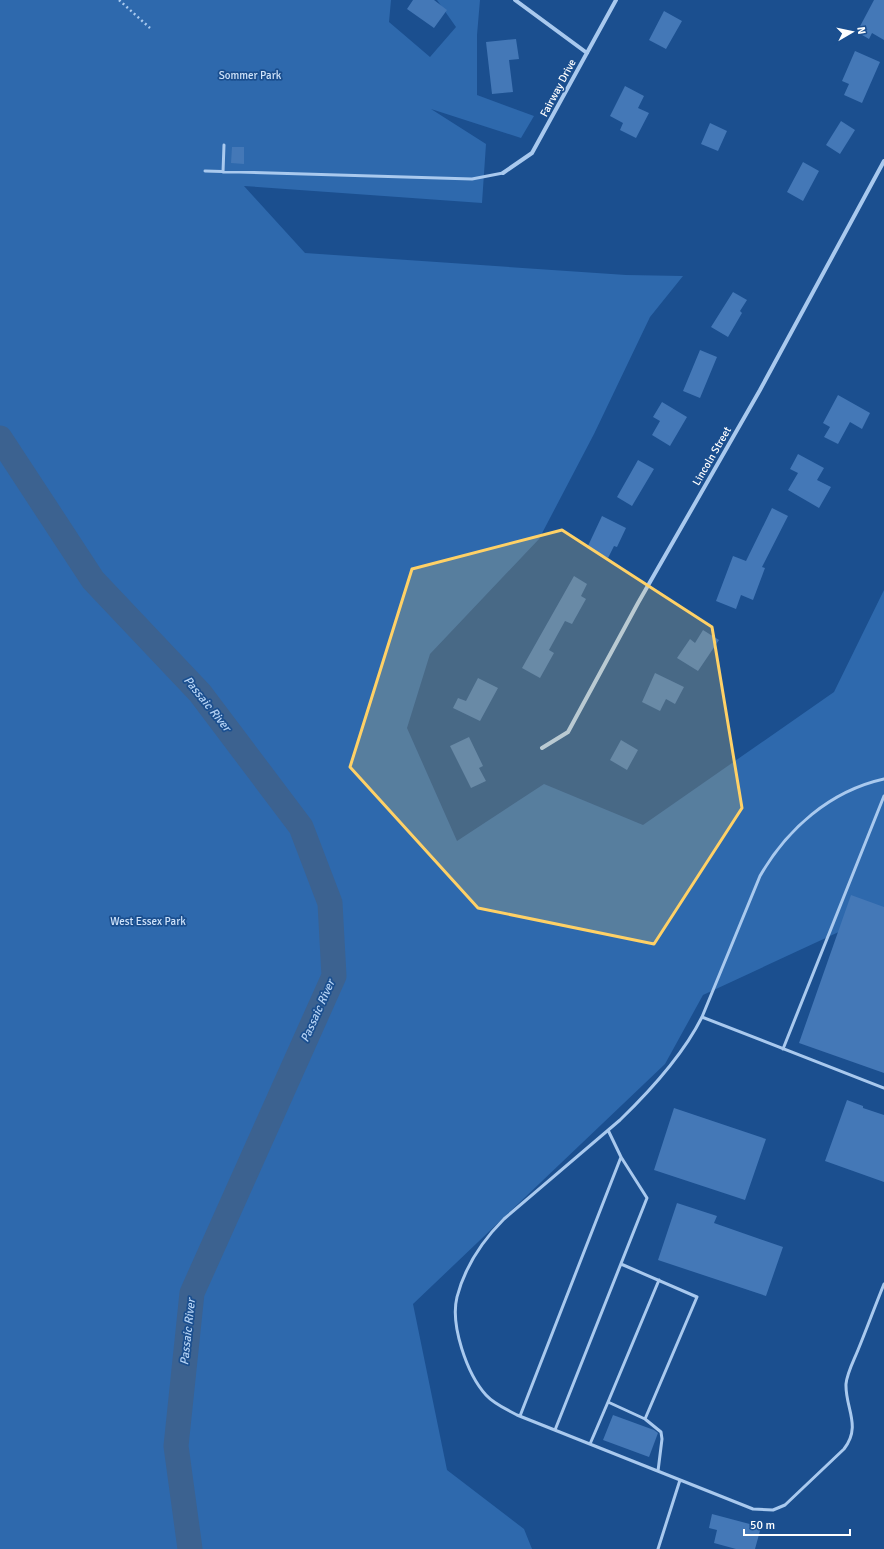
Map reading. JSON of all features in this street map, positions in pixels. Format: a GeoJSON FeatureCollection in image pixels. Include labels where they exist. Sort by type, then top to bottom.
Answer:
{"type":"FeatureCollection","features":[{"type":"Feature","properties":{"kind":"street"},"geometry":{"type":"LineString","coordinates":[[515,0],[587,53]]}},
{"type":"Feature","properties":{"kind":"street","name":"Fairway Drive"},"geometry":{"type":"LineString","coordinates":[[503,173],[532,153],[616,0]]}},
{"type":"Feature","properties":{"kind":"street","name":"Lincoln Street"},"geometry":{"type":"LineString","coordinates":[[542,748],[568,732],[638,603],[760,390],[884,161]]}},
{"type":"Feature","properties":{"kind":"lane"},"geometry":{"type":"LineString","coordinates":[[223,172],[224,145]]}},
{"type":"Feature","properties":{"kind":"lane"},"geometry":{"type":"LineString","coordinates":[[205,171],[472,179],[503,173]]}},
{"type":"Feature","properties":{"kind":"lane"},"geometry":{"type":"LineString","coordinates":[[884,779],[866,783],[850,790],[815,812],[798,827],[769,861],[760,876],[695,1031],[677,1057],[633,1107],[504,1219],[490,1233],[476,1252],[466,1273],[457,1298],[456,1318],[459,1337],[471,1373],[487,1396],[500,1406],[520,1416],[753,1509],[773,1510],[785,1505],[850,1442],[852,1416],[846,1384],[884,1284]]}},
{"type":"Feature","properties":{"kind":"lane"},"geometry":{"type":"LineString","coordinates":[[783,1049],[884,796]]}},
{"type":"Feature","properties":{"kind":"lane"},"geometry":{"type":"LineString","coordinates":[[702,1017],[884,1088]]}},
{"type":"Feature","properties":{"kind":"lane"},"geometry":{"type":"LineString","coordinates":[[555,1430],[646,1198],[621,1157],[608,1130]]}},
{"type":"Feature","properties":{"kind":"lane"},"geometry":{"type":"LineString","coordinates":[[520,1416],[621,1157]]}},
{"type":"Feature","properties":{"kind":"lane"},"geometry":{"type":"LineString","coordinates":[[620,1264],[697,1297],[645,1419]]}},
{"type":"Feature","properties":{"kind":"lane"},"geometry":{"type":"LineString","coordinates":[[590,1444],[659,1280]]}},
{"type":"Feature","properties":{"kind":"lane"},"geometry":{"type":"LineString","coordinates":[[608,1402],[645,1419],[661,1432],[662,1439],[658,1472]]}},
{"type":"Feature","properties":{"kind":"lane"},"geometry":{"type":"LineString","coordinates":[[658,1549],[680,1480]]}},
{"type":"Feature","properties":{"kind":"path"},"geometry":{"type":"LineString","coordinates":[[119,0],[150,28]]}},
{"type":"Feature","properties":{"kind":"highlighted area"},"geometry":{"type":"Polygon","coordinates":[[[562,530],[712,627],[742,808],[654,944],[478,908],[350,767],[412,569],[562,530]]]}},
{"type":"Feature","properties":{"kind":"green space"},"geometry":{"type":"Polygon","coordinates":[[[0,0],[391,0],[389,22],[430,57],[456,27],[437,0],[480,0],[477,35],[477,95],[534,116],[521,138],[431,109],[486,144],[482,203],[244,186],[305,253],[626,275],[683,276],[650,317],[594,434],[539,539],[430,654],[407,728],[457,841],[544,784],[643,825],[834,692],[884,590],[884,911],[703,995],[665,1064],[413,1304],[447,1470],[524,1529],[532,1549],[0,1549],[0,0]]]}},
{"type":"Feature","properties":{"kind":"building"},"geometry":{"type":"Polygon","coordinates":[[[413,0],[434,0],[447,10],[434,28],[407,9],[413,0]]]}},
{"type":"Feature","properties":{"kind":"building"},"geometry":{"type":"Polygon","coordinates":[[[874,0],[884,0],[884,40],[872,33],[869,39],[857,32],[874,0]]]}},
{"type":"Feature","properties":{"kind":"building"},"geometry":{"type":"Polygon","coordinates":[[[664,11],[682,21],[666,49],[649,40],[664,11]]]}},
{"type":"Feature","properties":{"kind":"building"},"geometry":{"type":"Polygon","coordinates":[[[516,39],[519,59],[509,60],[513,92],[492,94],[486,42],[516,39]]]}},
{"type":"Feature","properties":{"kind":"building"},"geometry":{"type":"Polygon","coordinates":[[[855,51],[880,62],[862,103],[844,95],[849,84],[842,81],[855,51]]]}},
{"type":"Feature","properties":{"kind":"building"},"geometry":{"type":"Polygon","coordinates":[[[625,86],[644,96],[638,108],[649,113],[636,138],[620,130],[623,123],[610,116],[625,86]]]}},
{"type":"Feature","properties":{"kind":"building"},"geometry":{"type":"Polygon","coordinates":[[[841,121],[855,130],[840,154],[826,145],[841,121]]]}},
{"type":"Feature","properties":{"kind":"building"},"geometry":{"type":"Polygon","coordinates":[[[710,123],[727,131],[718,151],[701,144],[710,123]]]}},
{"type":"Feature","properties":{"kind":"building"},"geometry":{"type":"Polygon","coordinates":[[[232,147],[244,147],[244,164],[231,163],[232,147]]]}},
{"type":"Feature","properties":{"kind":"building"},"geometry":{"type":"Polygon","coordinates":[[[803,162],[819,171],[803,201],[787,192],[803,162]]]}},
{"type":"Feature","properties":{"kind":"building"},"geometry":{"type":"Polygon","coordinates":[[[733,292],[747,300],[740,311],[742,313],[728,337],[711,327],[733,292]]]}},
{"type":"Feature","properties":{"kind":"building"},"geometry":{"type":"Polygon","coordinates":[[[700,350],[717,357],[700,398],[683,391],[700,350]]]}},
{"type":"Feature","properties":{"kind":"building"},"geometry":{"type":"Polygon","coordinates":[[[838,395],[870,413],[862,429],[850,422],[838,444],[824,437],[830,427],[823,423],[838,395]]]}},
{"type":"Feature","properties":{"kind":"building"},"geometry":{"type":"Polygon","coordinates":[[[662,402],[687,417],[670,446],[652,435],[660,421],[653,417],[662,402]]]}},
{"type":"Feature","properties":{"kind":"building"},"geometry":{"type":"Polygon","coordinates":[[[798,454],[824,468],[817,480],[831,487],[819,508],[788,490],[798,473],[790,469],[798,454]]]}},
{"type":"Feature","properties":{"kind":"building"},"geometry":{"type":"Polygon","coordinates":[[[638,460],[654,469],[632,506],[617,497],[638,460]]]}},
{"type":"Feature","properties":{"kind":"building"},"geometry":{"type":"Polygon","coordinates":[[[772,508],[788,516],[762,567],[765,568],[753,600],[741,595],[736,609],[716,601],[733,556],[746,561],[772,508]]]}},
{"type":"Feature","properties":{"kind":"building"},"geometry":{"type":"Polygon","coordinates":[[[602,516],[626,528],[617,547],[614,546],[608,558],[587,548],[602,516]]]}},
{"type":"Feature","properties":{"kind":"building"},"geometry":{"type":"Polygon","coordinates":[[[574,576],[587,584],[581,596],[586,599],[572,624],[565,621],[549,650],[554,653],[540,678],[522,668],[574,576]]]}},
{"type":"Feature","properties":{"kind":"building"},"geometry":{"type":"Polygon","coordinates":[[[703,630],[719,640],[698,671],[677,658],[690,639],[695,643],[703,630]]]}},
{"type":"Feature","properties":{"kind":"building"},"geometry":{"type":"Polygon","coordinates":[[[655,673],[684,687],[675,704],[666,699],[660,711],[642,702],[655,673]]]}},
{"type":"Feature","properties":{"kind":"building"},"geometry":{"type":"Polygon","coordinates":[[[478,678],[498,688],[480,721],[453,708],[458,698],[466,701],[478,678]]]}},
{"type":"Feature","properties":{"kind":"building"},"geometry":{"type":"Polygon","coordinates":[[[469,737],[483,766],[479,768],[486,781],[471,788],[450,746],[469,737]]]}},
{"type":"Feature","properties":{"kind":"building"},"geometry":{"type":"Polygon","coordinates":[[[621,740],[638,750],[627,770],[610,760],[621,740]]]}},
{"type":"Feature","properties":{"kind":"building"},"geometry":{"type":"Polygon","coordinates":[[[851,895],[884,907],[884,1073],[799,1043],[851,895]]]}},
{"type":"Feature","properties":{"kind":"building"},"geometry":{"type":"Polygon","coordinates":[[[847,1100],[863,1106],[863,1108],[884,1115],[884,1182],[825,1161],[847,1100]]]}},
{"type":"Feature","properties":{"kind":"building"},"geometry":{"type":"Polygon","coordinates":[[[674,1108],[766,1139],[745,1200],[654,1170],[674,1108]]]}},
{"type":"Feature","properties":{"kind":"building"},"geometry":{"type":"Polygon","coordinates":[[[677,1203],[717,1216],[714,1223],[783,1247],[766,1296],[658,1260],[677,1203]]]}},
{"type":"Feature","properties":{"kind":"building"},"geometry":{"type":"Polygon","coordinates":[[[613,1415],[654,1430],[658,1433],[649,1457],[603,1440],[613,1415]]]}},
{"type":"Feature","properties":{"kind":"building"},"geometry":{"type":"Polygon","coordinates":[[[712,1514],[761,1527],[755,1549],[736,1549],[714,1543],[717,1530],[709,1528],[712,1514]]]}},
{"type":"Feature","properties":{"kind":"waterway","name":"Passaic River"},"geometry":{"type":"LineString","coordinates":[[0,438],[93,580],[200,693],[301,827],[330,903],[334,976],[192,1293],[176,1446],[190,1549]]}},
{"type":"Feature","properties":{"kind":"park label","name":"Sommer Park"},"geometry":{"type":"Point","coordinates":[250,75]}},
{"type":"Feature","properties":{"kind":"park label","name":"West Essex Park"},"geometry":{"type":"Point","coordinates":[148,921]}}]}
